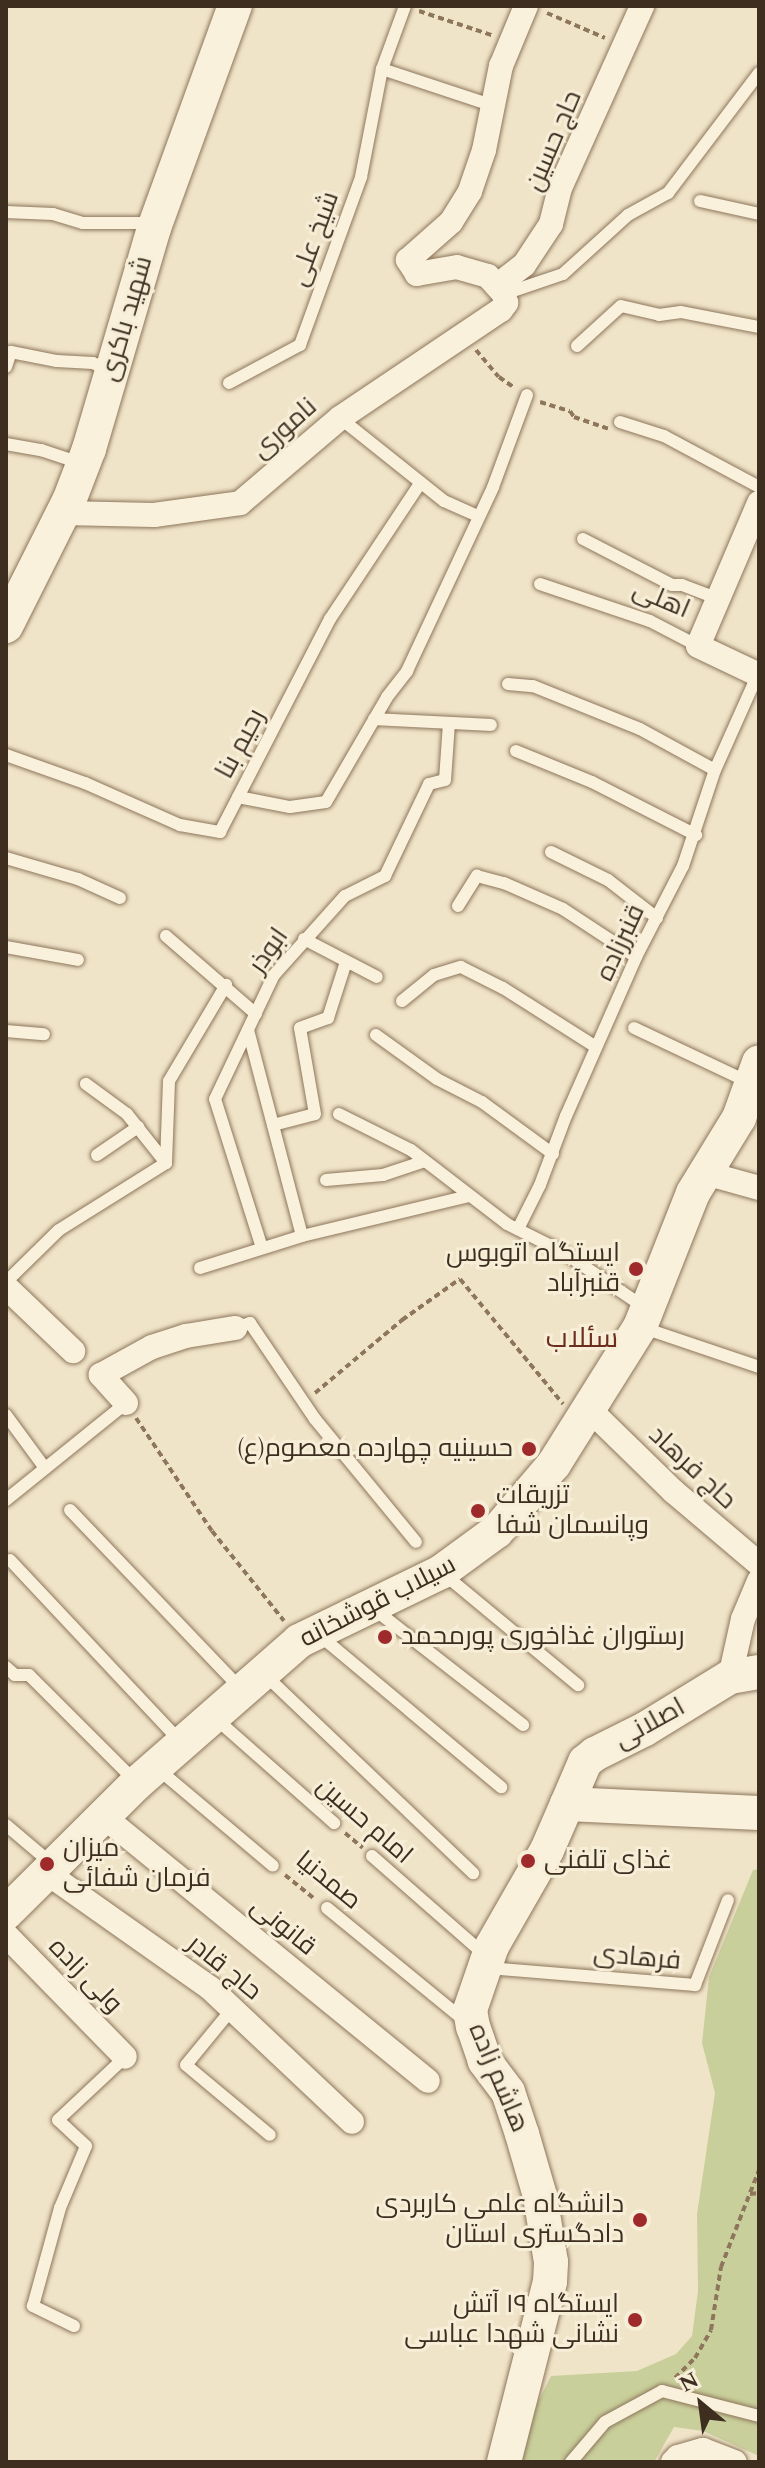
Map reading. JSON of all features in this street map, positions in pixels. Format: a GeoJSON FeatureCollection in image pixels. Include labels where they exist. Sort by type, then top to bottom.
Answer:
{"type":"FeatureCollection","features":[{"type":"Feature","properties":{"kind":"street","name":"شهید باکری"},"geometry":{"type":"LineString","coordinates":[[6,626],[63,513],[83,464],[154,228],[235,6]]}},
{"type":"Feature","properties":{"kind":"street","name":"حاج حسین"},"geometry":{"type":"LineString","coordinates":[[501,289],[524,265],[551,224],[560,188],[642,6]]}},
{"type":"Feature","properties":{"kind":"street"},"geometry":{"type":"LineString","coordinates":[[501,289],[479,273],[457,267],[417,274],[408,260],[451,222],[470,191],[484,150],[491,105],[511,42],[534,9]]}},
{"type":"Feature","properties":{"kind":"street","name":"ناموری"},"geometry":{"type":"LineString","coordinates":[[63,513],[154,515],[240,503],[340,418],[494,316],[506,303],[501,289]]}},
{"type":"Feature","properties":{"kind":"street"},"geometry":{"type":"LineString","coordinates":[[698,646],[759,503]]}},
{"type":"Feature","properties":{"kind":"street","name":"اهلی"},"geometry":{"type":"LineString","coordinates":[[698,646],[758,674]]}},
{"type":"Feature","properties":{"kind":"street","name":"سیلاب قوشخانه"},"geometry":{"type":"LineString","coordinates":[[6,1913],[146,1775],[307,1636],[441,1572],[497,1531],[554,1464],[643,1318],[693,1193],[739,1118],[755,1073]]}},
{"type":"Feature","properties":{"kind":"street"},"geometry":{"type":"LineString","coordinates":[[705,1173],[759,1188]]}},
{"type":"Feature","properties":{"kind":"street"},"geometry":{"type":"LineString","coordinates":[[6,1284],[73,1351]]}},
{"type":"Feature","properties":{"kind":"street"},"geometry":{"type":"LineString","coordinates":[[126,1403],[101,1375],[152,1347],[186,1336],[235,1328]]}},
{"type":"Feature","properties":{"kind":"street","name":"حاج فرهاد"},"geometry":{"type":"LineString","coordinates":[[585,1417],[759,1564]]}},
{"type":"Feature","properties":{"kind":"street"},"geometry":{"type":"LineString","coordinates":[[744,1675],[743,1619],[759,1581]]}},
{"type":"Feature","properties":{"kind":"street","name":"اصلانی"},"geometry":{"type":"LineString","coordinates":[[567,1804],[585,1762],[595,1754],[744,1675]]}},
{"type":"Feature","properties":{"kind":"street"},"geometry":{"type":"LineString","coordinates":[[567,1804],[759,1813]]}},
{"type":"Feature","properties":{"kind":"street","name":"هاشم زاده"},"geometry":{"type":"LineString","coordinates":[[504,2462],[550,2282],[551,2262],[540,2196],[522,2134],[508,2092],[485,2061],[470,2010],[486,1963],[553,1838],[567,1804]]}},
{"type":"Feature","properties":{"kind":"street","name":"قانونی"},"geometry":{"type":"LineString","coordinates":[[103,1816],[428,2081]]}},
{"type":"Feature","properties":{"kind":"street","name":"حاج قادر"},"geometry":{"type":"LineString","coordinates":[[50,1869],[210,1988],[352,2122]]}},
{"type":"Feature","properties":{"kind":"street","name":"ولی زاده"},"geometry":{"type":"LineString","coordinates":[[6,1935],[125,2057]]}},
{"type":"Feature","properties":{"kind":"street"},"geometry":{"type":"LineString","coordinates":[[673,2462],[678,2457],[703,2450],[735,2462]]}},
{"type":"Feature","properties":{"kind":"lane","name":"شیخ علی"},"geometry":{"type":"LineString","coordinates":[[229,383],[300,345],[361,177],[382,69],[405,6]]}},
{"type":"Feature","properties":{"kind":"lane"},"geometry":{"type":"LineString","coordinates":[[382,69],[491,105]]}},
{"type":"Feature","properties":{"kind":"lane"},"geometry":{"type":"LineString","coordinates":[[501,289],[563,274],[628,215],[668,193],[759,73]]}},
{"type":"Feature","properties":{"kind":"lane"},"geometry":{"type":"LineString","coordinates":[[700,201],[759,214]]}},
{"type":"Feature","properties":{"kind":"lane"},"geometry":{"type":"LineString","coordinates":[[6,212],[53,214],[83,223],[142,223],[154,228]]}},
{"type":"Feature","properties":{"kind":"lane"},"geometry":{"type":"LineString","coordinates":[[577,346],[621,306],[659,315],[681,312],[759,327]]}},
{"type":"Feature","properties":{"kind":"lane"},"geometry":{"type":"LineString","coordinates":[[6,367],[11,352],[57,361],[93,363],[112,372]]}},
{"type":"Feature","properties":{"kind":"lane"},"geometry":{"type":"LineString","coordinates":[[238,797],[290,807],[326,802],[374,719],[407,671],[493,487],[527,395]]}},
{"type":"Feature","properties":{"kind":"lane"},"geometry":{"type":"LineString","coordinates":[[340,418],[444,501],[477,516]]}},
{"type":"Feature","properties":{"kind":"lane"},"geometry":{"type":"LineString","coordinates":[[620,422],[664,436],[759,487]]}},
{"type":"Feature","properties":{"kind":"lane"},"geometry":{"type":"LineString","coordinates":[[6,444],[41,450],[83,464]]}},
{"type":"Feature","properties":{"kind":"lane","name":"رحیم بنا"},"geometry":{"type":"LineString","coordinates":[[6,755],[85,783],[195,830],[220,832],[330,619],[421,482]]}},
{"type":"Feature","properties":{"kind":"lane"},"geometry":{"type":"LineString","coordinates":[[583,539],[672,585],[682,585],[718,599]]}},
{"type":"Feature","properties":{"kind":"lane","name":"اهلی"},"geometry":{"type":"LineString","coordinates":[[540,584],[650,621],[698,646]]}},
{"type":"Feature","properties":{"kind":"lane","name":"قنبرزاده"},"geometry":{"type":"LineString","coordinates":[[518,1229],[636,957],[696,835],[715,770],[758,674]]}},
{"type":"Feature","properties":{"kind":"lane"},"geometry":{"type":"LineString","coordinates":[[508,684],[533,686],[640,729],[715,770]]}},
{"type":"Feature","properties":{"kind":"lane"},"geometry":{"type":"LineString","coordinates":[[374,719],[491,725]]}},
{"type":"Feature","properties":{"kind":"lane","name":"ابوذر"},"geometry":{"type":"LineString","coordinates":[[262,1248],[215,1099],[274,975],[345,896],[385,876],[429,784],[445,780],[449,723]]}},
{"type":"Feature","properties":{"kind":"lane"},"geometry":{"type":"LineString","coordinates":[[516,751],[592,782],[696,835]]}},
{"type":"Feature","properties":{"kind":"lane"},"geometry":{"type":"LineString","coordinates":[[551,852],[608,880],[657,918]]}},
{"type":"Feature","properties":{"kind":"lane"},"geometry":{"type":"LineString","coordinates":[[6,858],[78,879],[120,898]]}},
{"type":"Feature","properties":{"kind":"lane"},"geometry":{"type":"LineString","coordinates":[[458,906],[477,876],[504,883],[563,909],[636,957]]}},
{"type":"Feature","properties":{"kind":"lane"},"geometry":{"type":"LineString","coordinates":[[166,936],[256,1014]]}},
{"type":"Feature","properties":{"kind":"lane"},"geometry":{"type":"LineString","coordinates":[[304,939],[377,977]]}},
{"type":"Feature","properties":{"kind":"lane"},"geometry":{"type":"LineString","coordinates":[[6,947],[78,960]]}},
{"type":"Feature","properties":{"kind":"lane"},"geometry":{"type":"LineString","coordinates":[[273,1125],[315,1114],[300,1028],[328,1018],[346,962]]}},
{"type":"Feature","properties":{"kind":"lane"},"geometry":{"type":"LineString","coordinates":[[402,1001],[434,975],[461,967],[476,978],[503,988],[596,1047]]}},
{"type":"Feature","properties":{"kind":"lane"},"geometry":{"type":"LineString","coordinates":[[166,1163],[169,1081],[226,985]]}},
{"type":"Feature","properties":{"kind":"lane"},"geometry":{"type":"LineString","coordinates":[[634,1028],[755,1073]]}},
{"type":"Feature","properties":{"kind":"lane"},"geometry":{"type":"LineString","coordinates":[[248,1030],[302,1236]]}},
{"type":"Feature","properties":{"kind":"lane"},"geometry":{"type":"LineString","coordinates":[[6,1031],[44,1034]]}},
{"type":"Feature","properties":{"kind":"lane"},"geometry":{"type":"LineString","coordinates":[[376,1035],[437,1079],[482,1102],[553,1154]]}},
{"type":"Feature","properties":{"kind":"lane"},"geometry":{"type":"LineString","coordinates":[[86,1084],[107,1098],[138,1127],[166,1163]]}},
{"type":"Feature","properties":{"kind":"lane"},"geometry":{"type":"LineString","coordinates":[[339,1114],[397,1142],[518,1229],[563,1252],[643,1318],[759,1367]]}},
{"type":"Feature","properties":{"kind":"lane"},"geometry":{"type":"LineString","coordinates":[[97,1155],[138,1127]]}},
{"type":"Feature","properties":{"kind":"lane"},"geometry":{"type":"LineString","coordinates":[[326,1180],[383,1175],[425,1161]]}},
{"type":"Feature","properties":{"kind":"lane"},"geometry":{"type":"LineString","coordinates":[[6,1284],[59,1230],[166,1163]]}},
{"type":"Feature","properties":{"kind":"lane"},"geometry":{"type":"LineString","coordinates":[[200,1268],[302,1236],[469,1196]]}},
{"type":"Feature","properties":{"kind":"lane"},"geometry":{"type":"LineString","coordinates":[[235,1328],[250,1323],[304,1402],[416,1542]]}},
{"type":"Feature","properties":{"kind":"lane"},"geometry":{"type":"LineString","coordinates":[[6,1500],[126,1403]]}},
{"type":"Feature","properties":{"kind":"lane"},"geometry":{"type":"LineString","coordinates":[[6,1415],[45,1468]]}},
{"type":"Feature","properties":{"kind":"lane"},"geometry":{"type":"LineString","coordinates":[[70,1510],[252,1681],[473,1873]]}},
{"type":"Feature","properties":{"kind":"lane"},"geometry":{"type":"LineString","coordinates":[[10,1560],[182,1743]]}},
{"type":"Feature","properties":{"kind":"lane"},"geometry":{"type":"LineString","coordinates":[[441,1572],[578,1685]]}},
{"type":"Feature","properties":{"kind":"lane"},"geometry":{"type":"LineString","coordinates":[[369,1606],[523,1725]]}},
{"type":"Feature","properties":{"kind":"lane"},"geometry":{"type":"LineString","coordinates":[[307,1636],[501,1787]]}},
{"type":"Feature","properties":{"kind":"lane","name":"صمدنیا"},"geometry":{"type":"LineString","coordinates":[[6,1667],[15,1675],[29,1675],[146,1775],[273,1866]]}},
{"type":"Feature","properties":{"kind":"lane","name":"امام حسین"},"geometry":{"type":"LineString","coordinates":[[212,1716],[334,1823]]}},
{"type":"Feature","properties":{"kind":"lane"},"geometry":{"type":"LineString","coordinates":[[6,1825],[50,1869]]}},
{"type":"Feature","properties":{"kind":"lane","name":"امام حسین"},"geometry":{"type":"LineString","coordinates":[[372,1856],[486,1963]]}},
{"type":"Feature","properties":{"kind":"lane","name":"فرهادی"},"geometry":{"type":"LineString","coordinates":[[486,1963],[695,1985],[728,1900]]}},
{"type":"Feature","properties":{"kind":"lane","name":"صمدنیا"},"geometry":{"type":"LineString","coordinates":[[327,1908],[473,2027]]}},
{"type":"Feature","properties":{"kind":"lane"},"geometry":{"type":"LineString","coordinates":[[232,2009],[186,2065],[270,2135]]}},
{"type":"Feature","properties":{"kind":"lane"},"geometry":{"type":"LineString","coordinates":[[74,2326],[33,2306],[60,2208],[86,2146],[58,2120],[125,2057]]}},
{"type":"Feature","properties":{"kind":"lane"},"geometry":{"type":"LineString","coordinates":[[571,2462],[605,2422],[662,2391],[759,2416]]}},
{"type":"Feature","properties":{"kind":"path"},"geometry":{"type":"LineString","coordinates":[[405,6],[511,42]]}},
{"type":"Feature","properties":{"kind":"path"},"geometry":{"type":"LineString","coordinates":[[534,9],[622,46]]}},
{"type":"Feature","properties":{"kind":"path"},"geometry":{"type":"LineString","coordinates":[[304,1402],[402,1320],[460,1279],[585,1417]]}},
{"type":"Feature","properties":{"kind":"path"},"geometry":{"type":"LineString","coordinates":[[126,1403],[212,1531],[307,1636]]}},
{"type":"Feature","properties":{"kind":"path","name":"امام حسین"},"geometry":{"type":"LineString","coordinates":[[334,1823],[372,1856]]}},
{"type":"Feature","properties":{"kind":"path","name":"صمدنیا"},"geometry":{"type":"LineString","coordinates":[[273,1866],[327,1908]]}},
{"type":"Feature","properties":{"kind":"path"},"geometry":{"type":"LineString","coordinates":[[662,2391],[695,2358],[711,2330],[721,2267],[759,2170]]}},
{"type":"Feature","properties":{"kind":"path"},"geometry":{"type":"LineString","coordinates":[[750,2194],[759,2193]]}},
{"type":"Feature","properties":{"kind":"green space"},"geometry":{"type":"Polygon","coordinates":[[[759,1869],[759,2456],[703,2431],[674,2427],[654,2462],[522,2462],[532,2414],[551,2376],[637,2371],[676,2354],[692,2336],[698,2291],[697,2214],[715,2093],[702,2043],[709,1977],[753,1870],[759,1869]]]}},
{"type":"Feature","properties":{"kind":"place","name":"ایستگاه اتوبوس قنبرآباد"},"geometry":{"type":"Point","coordinates":[636,1269]}},
{"type":"Feature","properties":{"kind":"place","name":"حسینیه چهارده معصوم(ع)"},"geometry":{"type":"Point","coordinates":[529,1449]}},
{"type":"Feature","properties":{"kind":"place","name":"تزریقات وپانسمان شفا"},"geometry":{"type":"Point","coordinates":[478,1511]}},
{"type":"Feature","properties":{"kind":"place","name":"رستوران غذاخوری پورمحمد"},"geometry":{"type":"Point","coordinates":[385,1637]}},
{"type":"Feature","properties":{"kind":"place","name":"غذای تلفنی"},"geometry":{"type":"Point","coordinates":[528,1861]}},
{"type":"Feature","properties":{"kind":"place","name":"میزان فرمان شفائی"},"geometry":{"type":"Point","coordinates":[47,1864]}},
{"type":"Feature","properties":{"kind":"place","name":"دانشگاه علمی کاربردی دادگستری استان"},"geometry":{"type":"Point","coordinates":[640,2220]}},
{"type":"Feature","properties":{"kind":"place","name":"ایستگاه ۱۹ آتش نشانی شهدا عباسی"},"geometry":{"type":"Point","coordinates":[635,2320]}},
{"type":"Feature","properties":{"kind":"district","name":"سئلاب"},"geometry":{"type":"Point","coordinates":[582,1339]}}]}
